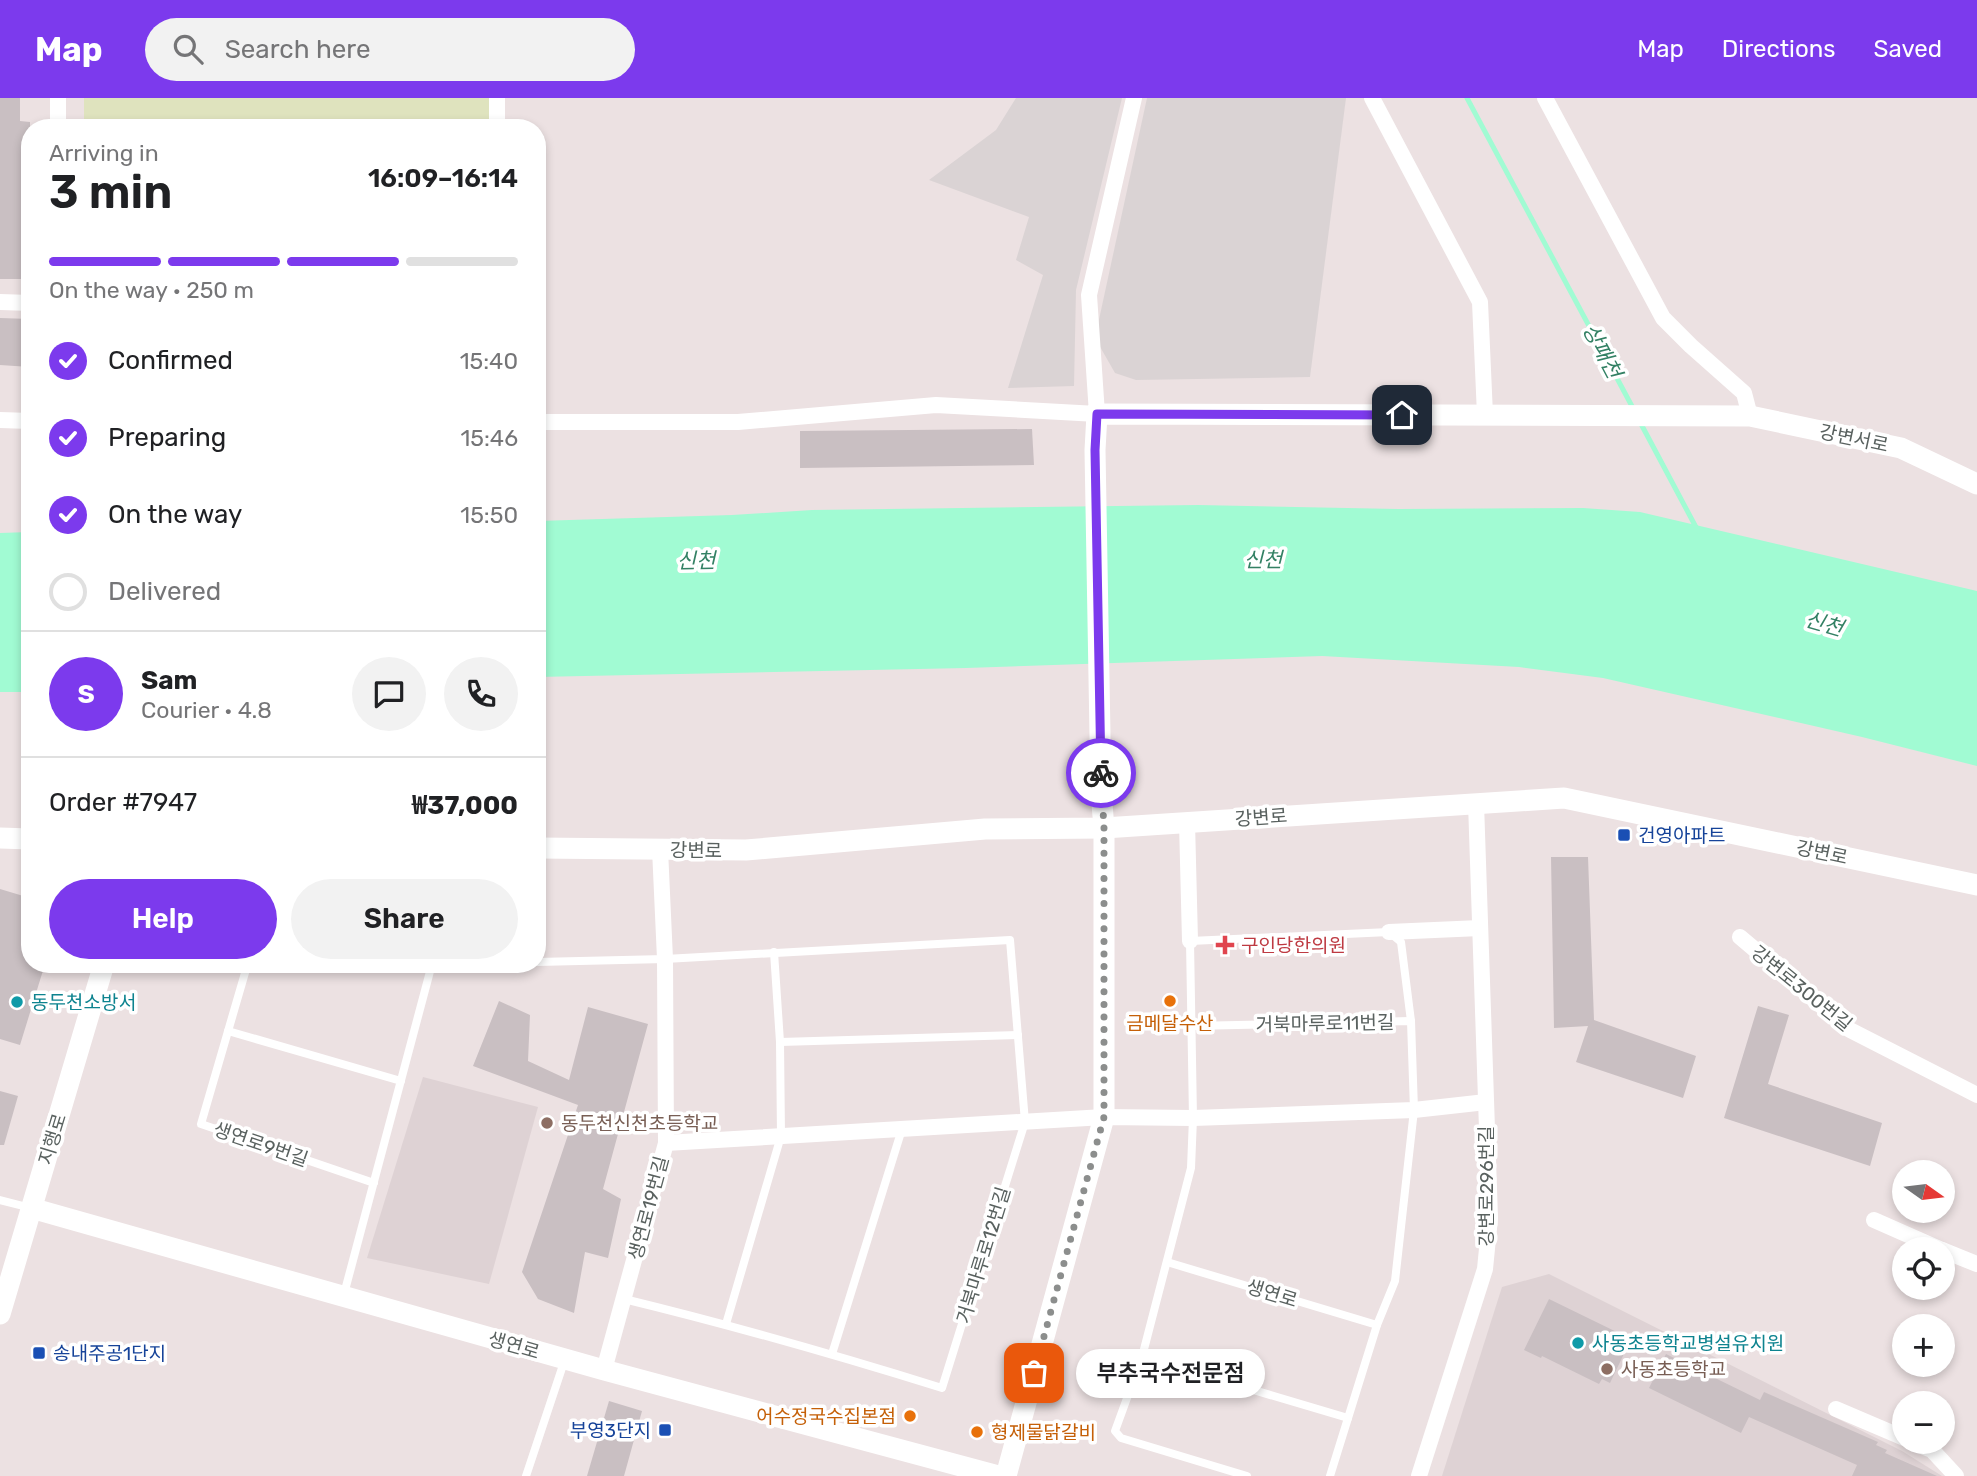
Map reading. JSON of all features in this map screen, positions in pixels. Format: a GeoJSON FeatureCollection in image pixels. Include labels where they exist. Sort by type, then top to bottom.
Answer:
{"type":"FeatureCollection","features":[{"type":"Feature","properties":{"kind":"street"},"geometry":{"type":"LineString","coordinates":[[58,98],[58,119]]}},
{"type":"Feature","properties":{"kind":"street"},"geometry":{"type":"LineString","coordinates":[[497,98],[497,119]]}},
{"type":"Feature","properties":{"kind":"street"},"geometry":{"type":"LineString","coordinates":[[1006,1476],[1104,1117],[1104,828],[1095,450],[1097,414],[1088,295],[1134,98]]}},
{"type":"Feature","properties":{"kind":"street"},"geometry":{"type":"LineString","coordinates":[[546,422],[738,422],[936,405],[1097,414],[1495,415],[1480,302],[1372,98]]}},
{"type":"Feature","properties":{"kind":"street"},"geometry":{"type":"LineString","coordinates":[[1545,98],[1663,318],[1744,393],[1750,416]]}},
{"type":"Feature","properties":{"kind":"street"},"geometry":{"type":"LineString","coordinates":[[0,302],[21,303]]}},
{"type":"Feature","properties":{"kind":"street","name":"강변서로"},"geometry":{"type":"LineString","coordinates":[[1495,415],[1750,416],[1901,449],[1977,484]]}},
{"type":"Feature","properties":{"kind":"street"},"geometry":{"type":"LineString","coordinates":[[0,420],[21,421]]}},
{"type":"Feature","properties":{"kind":"street","name":"강변로"},"geometry":{"type":"LineString","coordinates":[[546,848],[746,850],[985,829],[1104,828],[1564,798],[1977,885]]}},
{"type":"Feature","properties":{"kind":"street","name":"강변로296번길"},"geometry":{"type":"LineString","coordinates":[[1419,1476],[1485,1269],[1490,1218],[1476,803]]}},
{"type":"Feature","properties":{"kind":"street"},"geometry":{"type":"LineString","coordinates":[[1187,822],[1190,941]]}},
{"type":"Feature","properties":{"kind":"street"},"geometry":{"type":"LineString","coordinates":[[0,838],[21,839]]}},
{"type":"Feature","properties":{"kind":"street","name":"생연로19번길"},"geometry":{"type":"LineString","coordinates":[[604,1370],[666,1143],[665,959],[660,849]]}},
{"type":"Feature","properties":{"kind":"street"},"geometry":{"type":"LineString","coordinates":[[1389,932],[1480,928]]}},
{"type":"Feature","properties":{"kind":"street","name":"강변로300번길"},"geometry":{"type":"LineString","coordinates":[[1740,937],[1850,1030],[1977,1095]]}},
{"type":"Feature","properties":{"kind":"street","name":"지행로"},"geometry":{"type":"LineString","coordinates":[[0,1314],[101,973]]}},
{"type":"Feature","properties":{"kind":"street"},"geometry":{"type":"LineString","coordinates":[[666,1143],[1104,1117],[1193,1118],[1414,1110],[1486,1102]]}},
{"type":"Feature","properties":{"kind":"street","name":"생연로"},"geometry":{"type":"LineString","coordinates":[[31,1209],[604,1370],[998,1476]]}},
{"type":"Feature","properties":{"kind":"street"},"geometry":{"type":"LineString","coordinates":[[1874,1220],[1913,1237]]}},
{"type":"Feature","properties":{"kind":"street"},"geometry":{"type":"LineString","coordinates":[[1955,1256],[1977,1265]]}},
{"type":"Feature","properties":{"kind":"street"},"geometry":{"type":"LineString","coordinates":[[1836,1409],[1892,1433]]}},
{"type":"Feature","properties":{"kind":"street"},"geometry":{"type":"LineString","coordinates":[[1936,1454],[1956,1476]]}},
{"type":"Feature","properties":{"kind":"lane"},"geometry":{"type":"LineString","coordinates":[[1247,1476],[1121,1438],[1115,1431],[1142,1357],[1191,1168],[1193,1118],[1190,941],[1389,932],[1401,942],[1411,1021]]}},
{"type":"Feature","properties":{"kind":"lane","name":"거북마루로12번길"},"geometry":{"type":"LineString","coordinates":[[774,952],[1010,940],[1025,1122],[942,1388],[832,1354]]}},
{"type":"Feature","properties":{"kind":"lane"},"geometry":{"type":"LineString","coordinates":[[546,962],[665,959],[774,952],[780,1042],[780,1136],[726,1324]]}},
{"type":"Feature","properties":{"kind":"lane","name":"생연로9번길"},"geometry":{"type":"LineString","coordinates":[[245,973],[201,1124],[374,1183]]}},
{"type":"Feature","properties":{"kind":"lane","name":"생연로9번길"},"geometry":{"type":"LineString","coordinates":[[343,1296],[430,973]]}},
{"type":"Feature","properties":{"kind":"lane","name":"거북마루로11번길"},"geometry":{"type":"LineString","coordinates":[[1191,1026],[1411,1021],[1414,1110],[1395,1282],[1377,1325]]}},
{"type":"Feature","properties":{"kind":"lane"},"geometry":{"type":"LineString","coordinates":[[228,1031],[401,1082]]}},
{"type":"Feature","properties":{"kind":"lane"},"geometry":{"type":"LineString","coordinates":[[780,1042],[1018,1035]]}},
{"type":"Feature","properties":{"kind":"lane"},"geometry":{"type":"LineString","coordinates":[[624,1298],[832,1354],[902,1129]]}},
{"type":"Feature","properties":{"kind":"lane"},"geometry":{"type":"LineString","coordinates":[[0,1200],[31,1209]]}},
{"type":"Feature","properties":{"kind":"lane","name":"생연로"},"geometry":{"type":"LineString","coordinates":[[1167,1262],[1377,1325]]}},
{"type":"Feature","properties":{"kind":"lane"},"geometry":{"type":"LineString","coordinates":[[1330,1476],[1377,1325]]}},
{"type":"Feature","properties":{"kind":"lane"},"geometry":{"type":"LineString","coordinates":[[1142,1357],[1348,1418]]}},
{"type":"Feature","properties":{"kind":"lane"},"geometry":{"type":"LineString","coordinates":[[526,1476],[565,1359]]}},
{"type":"Feature","properties":{"kind":"shaded area"},"geometry":{"type":"Polygon","coordinates":[[[84,98],[493,98],[493,119],[84,119],[84,98]]]}},
{"type":"Feature","properties":{"kind":"shaded area"},"geometry":{"type":"Polygon","coordinates":[[[1016,98],[1122,98],[1076,290],[1074,386],[1008,388],[1043,275],[1016,260],[1029,217],[929,180],[996,130],[1016,98]]]}},
{"type":"Feature","properties":{"kind":"shaded area"},"geometry":{"type":"Polygon","coordinates":[[[1147,98],[1346,98],[1310,377],[1136,380],[1115,373],[1095,338],[1147,98]]]}},
{"type":"Feature","properties":{"kind":"shaded area"},"geometry":{"type":"Polygon","coordinates":[[[423,1077],[538,1107],[489,1284],[367,1258],[423,1077]]]}},
{"type":"Feature","properties":{"kind":"shaded area","name":"사동초등학교"},"geometry":{"type":"Polygon","coordinates":[[[1549,1274],[1892,1446],[1892,1454],[1907,1454],[1942,1476],[1442,1476],[1502,1287],[1549,1274]]]}},
{"type":"Feature","properties":{"kind":"water","name":"신천"},"geometry":{"type":"Polygon","coordinates":[[[1198,505],[1398,509],[1583,508],[1640,512],[1977,591],[1977,766],[1603,678],[1519,667],[1322,656],[966,668],[546,677],[546,521],[812,510],[1198,505]]]}},
{"type":"Feature","properties":{"kind":"water"},"geometry":{"type":"Polygon","coordinates":[[[21,532],[21,692],[0,692],[0,533],[21,532]]]}},
{"type":"Feature","properties":{"kind":"building"},"geometry":{"type":"Polygon","coordinates":[[[0,98],[20,98],[21,279],[0,279],[0,98]]]}},
{"type":"Feature","properties":{"kind":"building"},"geometry":{"type":"Polygon","coordinates":[[[0,318],[21,319],[21,366],[0,365],[0,318]]]}},
{"type":"Feature","properties":{"kind":"building"},"geometry":{"type":"Polygon","coordinates":[[[1032,429],[1034,465],[800,468],[800,431],[1032,429]]]}},
{"type":"Feature","properties":{"kind":"building"},"geometry":{"type":"Polygon","coordinates":[[[1551,857],[1588,857],[1594,1020],[1696,1056],[1683,1098],[1576,1062],[1588,1026],[1554,1028],[1551,857]]]}},
{"type":"Feature","properties":{"kind":"building","name":"동두천소방서"},"geometry":{"type":"Polygon","coordinates":[[[0,889],[21,895],[21,973],[42,973],[20,1045],[0,1039],[0,889]]]}},
{"type":"Feature","properties":{"kind":"building"},"geometry":{"type":"Polygon","coordinates":[[[499,1001],[530,1015],[528,1061],[569,1080],[588,1007],[648,1024],[603,1189],[621,1199],[608,1258],[585,1252],[574,1313],[538,1299],[522,1272],[578,1105],[473,1066],[499,1001]]]}},
{"type":"Feature","properties":{"kind":"building"},"geometry":{"type":"Polygon","coordinates":[[[1758,1006],[1789,1015],[1768,1084],[1882,1123],[1870,1166],[1724,1118],[1758,1006]]]}},
{"type":"Feature","properties":{"kind":"building"},"geometry":{"type":"Polygon","coordinates":[[[0,1091],[18,1096],[4,1145],[0,1145],[0,1091]]]}},
{"type":"Feature","properties":{"kind":"building","name":"사동초등학교병설유치원"},"geometry":{"type":"Polygon","coordinates":[[[1549,1299],[1631,1339],[1610,1383],[1602,1379],[1599,1384],[1524,1350],[1549,1299]]]}},
{"type":"Feature","properties":{"kind":"building"},"geometry":{"type":"Polygon","coordinates":[[[1666,1354],[1760,1400],[1764,1392],[1878,1442],[1876,1445],[1887,1450],[1885,1453],[1937,1476],[1852,1476],[1857,1465],[1749,1417],[1741,1433],[1649,1388],[1666,1354]]]}},
{"type":"Feature","properties":{"kind":"building"},"geometry":{"type":"Polygon","coordinates":[[[609,1401],[642,1411],[624,1476],[587,1476],[609,1401]]]}},
{"type":"Feature","properties":{"kind":"waterway","name":"상패천"},"geometry":{"type":"LineString","coordinates":[[1467,98],[1634,410]]}},
{"type":"Feature","properties":{"kind":"waterway","name":"상패천"},"geometry":{"type":"LineString","coordinates":[[1640,422],[1698,531]]}},
{"type":"Feature","properties":{"kind":"way so far"},"geometry":{"type":"LineString","coordinates":[[1034,1373],[1104,1117],[1104,828],[1101,773]]}},
{"type":"Feature","properties":{"kind":"place","name":"건영아파트"},"geometry":{"type":"Point","coordinates":[1624,835]}},
{"type":"Feature","properties":{"kind":"place","name":"구인당한의원"},"geometry":{"type":"Point","coordinates":[1225,945]}},
{"type":"Feature","properties":{"kind":"place","name":"금메달수산"},"geometry":{"type":"Point","coordinates":[1170,1001]}},
{"type":"Feature","properties":{"kind":"place","name":"동두천소방서"},"geometry":{"type":"Point","coordinates":[17,1002]}},
{"type":"Feature","properties":{"kind":"place","name":"동두천신천초등학교"},"geometry":{"type":"Point","coordinates":[547,1123]}},
{"type":"Feature","properties":{"kind":"place","name":"사동초등학교병설유치원"},"geometry":{"type":"Point","coordinates":[1578,1343]}},
{"type":"Feature","properties":{"kind":"place","name":"송내주공1단지"},"geometry":{"type":"Point","coordinates":[39,1353]}},
{"type":"Feature","properties":{"kind":"place","name":"사동초등학교"},"geometry":{"type":"Point","coordinates":[1607,1369]}},
{"type":"Feature","properties":{"kind":"place","name":"부추국수전문점"},"geometry":{"type":"Point","coordinates":[1034,1373]}},
{"type":"Feature","properties":{"kind":"place","name":"어수정국수집본점"},"geometry":{"type":"Point","coordinates":[910,1416]}},
{"type":"Feature","properties":{"kind":"place","name":"부영3단지"},"geometry":{"type":"Point","coordinates":[665,1430]}},
{"type":"Feature","properties":{"kind":"place","name":"형제물닭갈비"},"geometry":{"type":"Point","coordinates":[977,1432]}},
{"type":"Feature","properties":{"kind":"route"},"geometry":{"type":"LineString","coordinates":[[1101,773],[1095,450],[1097,414],[1402,415]]}}]}
